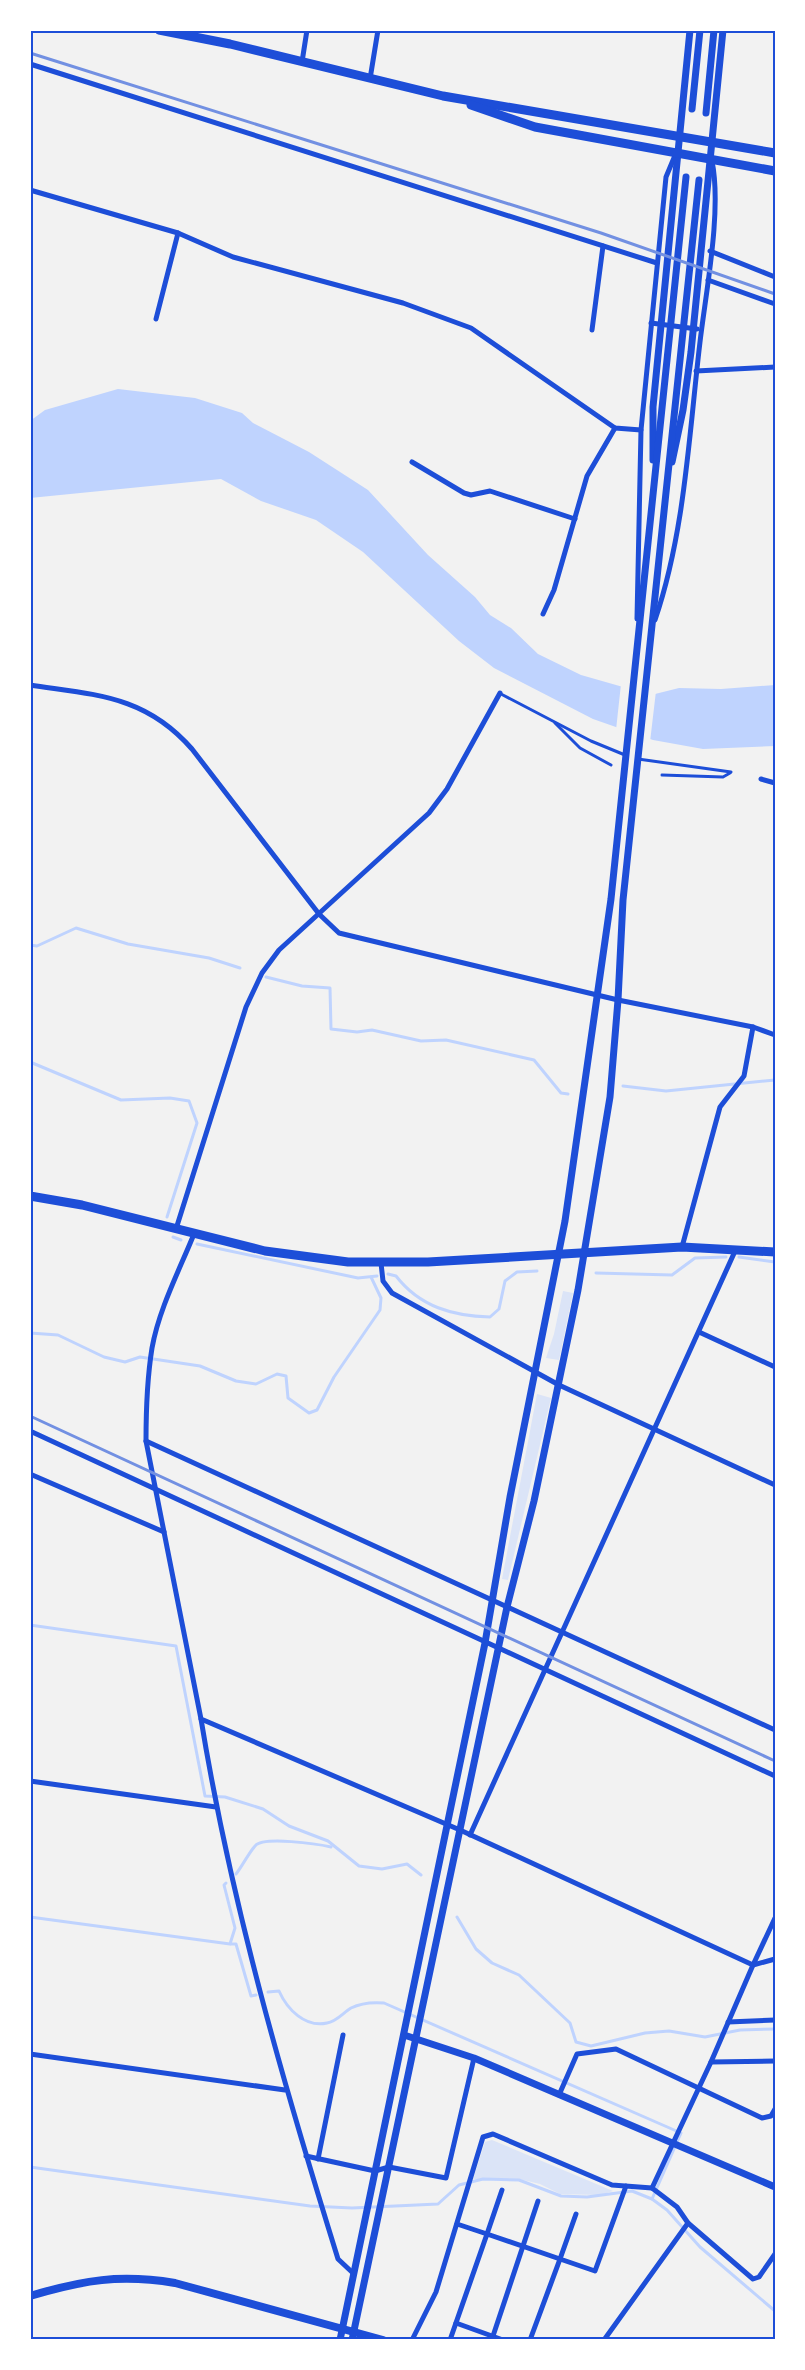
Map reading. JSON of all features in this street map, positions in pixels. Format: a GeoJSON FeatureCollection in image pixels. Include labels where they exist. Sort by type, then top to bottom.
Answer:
{"type":"FeatureCollection","features":[{"type":"Feature","properties":{"kind":"main road"},"geometry":{"type":"LineString","coordinates":[[159,30],[443,96],[775,153]]}},
{"type":"Feature","properties":{"kind":"main road"},"geometry":{"type":"LineString","coordinates":[[443,96],[535,127],[775,171]]}},
{"type":"Feature","properties":{"kind":"main road"},"geometry":{"type":"LineString","coordinates":[[30,1196],[82,1204],[194,1234],[300,1257],[381,1263],[682,1247],[737,1248],[775,1252]]}},
{"type":"Feature","properties":{"kind":"main road"},"geometry":{"type":"LineString","coordinates":[[30,2296],[78,2282],[133,2277],[175,2283],[342,2329],[353,2336],[383,2340]]}},
{"type":"Feature","properties":{"kind":"street"},"geometry":{"type":"LineString","coordinates":[[302,62],[307,30]]}},
{"type":"Feature","properties":{"kind":"street"},"geometry":{"type":"LineString","coordinates":[[370,79],[378,30]]}},
{"type":"Feature","properties":{"kind":"street"},"geometry":{"type":"LineString","coordinates":[[653,499],[653,407],[676,153],[690,30]]}},
{"type":"Feature","properties":{"kind":"street"},"geometry":{"type":"LineString","coordinates":[[692,109],[700,30]]}},
{"type":"Feature","properties":{"kind":"street"},"geometry":{"type":"LineString","coordinates":[[706,113],[714,30]]}},
{"type":"Feature","properties":{"kind":"street"},"geometry":{"type":"LineString","coordinates":[[664,499],[683,410],[723,30]]}},
{"type":"Feature","properties":{"kind":"street"},"geometry":{"type":"LineString","coordinates":[[30,64],[657,263]]}},
{"type":"Feature","properties":{"kind":"street"},"geometry":{"type":"LineString","coordinates":[[638,635],[641,430],[666,177],[676,153]]}},
{"type":"Feature","properties":{"kind":"street"},"geometry":{"type":"LineString","coordinates":[[649,636],[664,593],[678,525],[708,280],[717,184],[711,160]]}},
{"type":"Feature","properties":{"kind":"street"},"geometry":{"type":"LineString","coordinates":[[340,2340],[485,1643],[559,1253],[610,898],[686,177]]}},
{"type":"Feature","properties":{"kind":"street"},"geometry":{"type":"LineString","coordinates":[[353,2336],[498,1648],[559,1385],[585,1252],[609,1097],[618,1000],[622,900],[699,180]]}},
{"type":"Feature","properties":{"kind":"street"},"geometry":{"type":"LineString","coordinates":[[30,190],[178,233],[233,257],[403,303],[471,328],[615,428],[641,430]]}},
{"type":"Feature","properties":{"kind":"street"},"geometry":{"type":"LineString","coordinates":[[156,319],[178,233]]}},
{"type":"Feature","properties":{"kind":"street"},"geometry":{"type":"LineString","coordinates":[[592,330],[603,246]]}},
{"type":"Feature","properties":{"kind":"street"},"geometry":{"type":"LineString","coordinates":[[710,251],[775,277]]}},
{"type":"Feature","properties":{"kind":"street"},"geometry":{"type":"LineString","coordinates":[[708,280],[775,304]]}},
{"type":"Feature","properties":{"kind":"street"},"geometry":{"type":"LineString","coordinates":[[651,323],[702,329]]}},
{"type":"Feature","properties":{"kind":"street"},"geometry":{"type":"LineString","coordinates":[[696,371],[775,367]]}},
{"type":"Feature","properties":{"kind":"street"},"geometry":{"type":"LineString","coordinates":[[543,614],[554,590],[593,462],[615,428]]}},
{"type":"Feature","properties":{"kind":"street"},"geometry":{"type":"LineString","coordinates":[[412,462],[464,493],[471,495],[490,491],[575,519]]}},
{"type":"Feature","properties":{"kind":"street"},"geometry":{"type":"LineString","coordinates":[[30,685],[122,701],[145,709],[170,725],[192,748],[319,914],[339,933],[618,1000],[753,1027],[775,1035]]}},
{"type":"Feature","properties":{"kind":"street"},"geometry":{"type":"LineString","coordinates":[[176,1229],[211,1112],[255,987],[279,950],[429,813],[447,789],[500,693]]}},
{"type":"Feature","properties":{"kind":"street"},"geometry":{"type":"LineString","coordinates":[[761,779],[775,783]]}},
{"type":"Feature","properties":{"kind":"street"},"geometry":{"type":"LineString","coordinates":[[682,1247],[720,1107],[744,1076],[753,1027]]}},
{"type":"Feature","properties":{"kind":"street"},"geometry":{"type":"LineString","coordinates":[[194,1234],[159,1322],[152,1348],[146,1400],[147,1441],[216,1807],[285,2090],[338,2259],[354,2274]]}},
{"type":"Feature","properties":{"kind":"street"},"geometry":{"type":"LineString","coordinates":[[470,1835],[737,1248]]}},
{"type":"Feature","properties":{"kind":"street"},"geometry":{"type":"LineString","coordinates":[[381,1263],[383,1281],[392,1293],[535,1373],[775,1485]]}},
{"type":"Feature","properties":{"kind":"street"},"geometry":{"type":"LineString","coordinates":[[699,1332],[775,1367]]}},
{"type":"Feature","properties":{"kind":"street"},"geometry":{"type":"LineString","coordinates":[[30,1431],[775,1776]]}},
{"type":"Feature","properties":{"kind":"street"},"geometry":{"type":"LineString","coordinates":[[147,1441],[775,1730]]}},
{"type":"Feature","properties":{"kind":"street"},"geometry":{"type":"LineString","coordinates":[[30,1474],[164,1532]]}},
{"type":"Feature","properties":{"kind":"street"},"geometry":{"type":"LineString","coordinates":[[201,1719],[460,1830],[753,1965],[775,1959]]}},
{"type":"Feature","properties":{"kind":"street"},"geometry":{"type":"LineString","coordinates":[[30,1781],[216,1807]]}},
{"type":"Feature","properties":{"kind":"street"},"geometry":{"type":"LineString","coordinates":[[652,2188],[775,1918]]}},
{"type":"Feature","properties":{"kind":"street"},"geometry":{"type":"LineString","coordinates":[[728,2022],[775,2020]]}},
{"type":"Feature","properties":{"kind":"street"},"geometry":{"type":"LineString","coordinates":[[318,2159],[343,2035]]}},
{"type":"Feature","properties":{"kind":"street"},"geometry":{"type":"LineString","coordinates":[[404,2035],[416,2037],[474,2058],[775,2187]]}},
{"type":"Feature","properties":{"kind":"street"},"geometry":{"type":"LineString","coordinates":[[559,2095],[577,2054],[616,2049],[762,2118],[771,2116],[775,2109]]}},
{"type":"Feature","properties":{"kind":"street"},"geometry":{"type":"LineString","coordinates":[[30,2054],[285,2090]]}},
{"type":"Feature","properties":{"kind":"street"},"geometry":{"type":"LineString","coordinates":[[306,2156],[375,2171],[388,2167],[446,2178],[474,2058]]}},
{"type":"Feature","properties":{"kind":"street"},"geometry":{"type":"LineString","coordinates":[[711,2062],[775,2061]]}},
{"type":"Feature","properties":{"kind":"street"},"geometry":{"type":"LineString","coordinates":[[412,2340],[436,2292],[483,2137],[493,2134],[612,2185],[652,2188],[677,2207],[688,2223],[753,2279],[759,2277],[775,2254]]}},
{"type":"Feature","properties":{"kind":"street"},"geometry":{"type":"LineString","coordinates":[[457,2224],[595,2271],[626,2186]]}},
{"type":"Feature","properties":{"kind":"street"},"geometry":{"type":"LineString","coordinates":[[450,2340],[502,2190]]}},
{"type":"Feature","properties":{"kind":"street"},"geometry":{"type":"LineString","coordinates":[[494,2336],[538,2202]]}},
{"type":"Feature","properties":{"kind":"street"},"geometry":{"type":"LineString","coordinates":[[530,2340],[576,2214]]}},
{"type":"Feature","properties":{"kind":"street"},"geometry":{"type":"LineString","coordinates":[[604,2340],[688,2223]]}},
{"type":"Feature","properties":{"kind":"street"},"geometry":{"type":"LineString","coordinates":[[456,2323],[503,2340]]}},
{"type":"Feature","properties":{"kind":"lane"},"geometry":{"type":"LineString","coordinates":[[500,693],[555,722],[626,752]]}},
{"type":"Feature","properties":{"kind":"lane"},"geometry":{"type":"LineString","coordinates":[[555,722],[580,748],[611,765]]}},
{"type":"Feature","properties":{"kind":"lane"},"geometry":{"type":"LineString","coordinates":[[637,755],[731,772],[723,777],[662,775]]}},
{"type":"Feature","properties":{"kind":"shaded area"},"geometry":{"type":"Polygon","coordinates":[[[563,1291],[573,1293],[559,1360],[546,1358],[554,1334],[563,1291]]]}},
{"type":"Feature","properties":{"kind":"shaded area"},"geometry":{"type":"Polygon","coordinates":[[[537,1394],[551,1398],[508,1580],[502,1579],[537,1394]]]}},
{"type":"Feature","properties":{"kind":"shaded area"},"geometry":{"type":"Polygon","coordinates":[[[492,2140],[613,2191],[600,2195],[560,2194],[540,2184],[519,2179],[473,2179],[485,2142],[492,2140]]]}},
{"type":"Feature","properties":{"kind":"water"},"geometry":{"type":"Polygon","coordinates":[[[118,389],[195,398],[242,413],[253,423],[309,452],[368,490],[428,555],[475,597],[490,615],[511,628],[538,654],[581,675],[651,695],[679,688],[721,689],[775,685],[775,746],[703,749],[653,740],[593,719],[494,668],[459,641],[363,552],[316,520],[261,501],[221,479],[30,498],[30,421],[45,410],[118,389]]]}},
{"type":"Feature","properties":{"kind":"pier"},"geometry":{"type":"Polygon","coordinates":[[[621,684],[651,692],[656,691],[650,742],[616,730],[621,684]]]}},
{"type":"Feature","properties":{"kind":"waterway"},"geometry":{"type":"LineString","coordinates":[[30,945],[37,946],[76,928],[128,944],[209,958],[240,968]]}},
{"type":"Feature","properties":{"kind":"waterway"},"geometry":{"type":"LineString","coordinates":[[266,977],[302,986],[330,988],[331,1029],[357,1032],[372,1030],[421,1041],[446,1040],[534,1060],[561,1093],[568,1094]]}},
{"type":"Feature","properties":{"kind":"waterway"},"geometry":{"type":"LineString","coordinates":[[30,1062],[121,1100],[170,1098],[189,1101],[197,1123],[167,1217]]}},
{"type":"Feature","properties":{"kind":"waterway"},"geometry":{"type":"LineString","coordinates":[[623,1086],[666,1091],[775,1080]]}},
{"type":"Feature","properties":{"kind":"waterway"},"geometry":{"type":"LineString","coordinates":[[173,1237],[181,1240]]}},
{"type":"Feature","properties":{"kind":"waterway"},"geometry":{"type":"LineString","coordinates":[[197,1244],[358,1278],[377,1276]]}},
{"type":"Feature","properties":{"kind":"waterway"},"geometry":{"type":"LineString","coordinates":[[596,1273],[672,1275],[695,1258],[726,1257]]}},
{"type":"Feature","properties":{"kind":"waterway"},"geometry":{"type":"LineString","coordinates":[[739,1257],[775,1262]]}},
{"type":"Feature","properties":{"kind":"waterway"},"geometry":{"type":"LineString","coordinates":[[388,1274],[396,1276],[405,1287],[438,1308],[463,1315],[490,1317],[499,1309],[505,1281],[517,1272],[537,1271]]}},
{"type":"Feature","properties":{"kind":"waterway"},"geometry":{"type":"LineString","coordinates":[[30,1333],[58,1335],[104,1357],[125,1362],[140,1357],[200,1366],[236,1381],[256,1384],[277,1374],[286,1376],[288,1398],[309,1413],[317,1410],[334,1377],[380,1310],[381,1298],[371,1277]]}},
{"type":"Feature","properties":{"kind":"waterway"},"geometry":{"type":"LineString","coordinates":[[30,1625],[176,1646],[205,1796],[225,1797],[263,1809],[289,1826],[328,1841],[359,1866],[382,1869],[407,1864],[421,1875]]}},
{"type":"Feature","properties":{"kind":"waterway"},"geometry":{"type":"LineString","coordinates":[[236,1874],[252,1849],[260,1843],[291,1842],[331,1847]]}},
{"type":"Feature","properties":{"kind":"waterway"},"geometry":{"type":"LineString","coordinates":[[30,1917],[230,1944],[235,1928],[224,1885],[226,1883]]}},
{"type":"Feature","properties":{"kind":"waterway"},"geometry":{"type":"LineString","coordinates":[[457,1917],[476,1949],[492,1963],[519,1975],[570,2023],[576,2042],[591,2046],[645,2033],[669,2031],[705,2037],[740,2030],[775,2029]]}},
{"type":"Feature","properties":{"kind":"waterway"},"geometry":{"type":"LineString","coordinates":[[231,1944],[236,1944],[251,1996],[256,1995]]}},
{"type":"Feature","properties":{"kind":"waterway"},"geometry":{"type":"LineString","coordinates":[[268,1992],[279,1991],[298,2016],[311,2023],[319,2024],[333,2021],[359,2005],[384,2003],[681,2133],[652,2199]]}},
{"type":"Feature","properties":{"kind":"waterway"},"geometry":{"type":"LineString","coordinates":[[30,2167],[310,2206],[352,2208],[438,2204],[459,2185],[483,2179],[519,2180],[561,2196],[587,2197],[632,2191],[652,2199],[667,2210],[700,2247],[775,2311]]}},
{"type":"Feature","properties":{"kind":"railway"},"geometry":{"type":"LineString","coordinates":[[30,53],[601,233],[775,294]]}},
{"type":"Feature","properties":{"kind":"railway"},"geometry":{"type":"LineString","coordinates":[[30,1416],[775,1761]]}}]}
